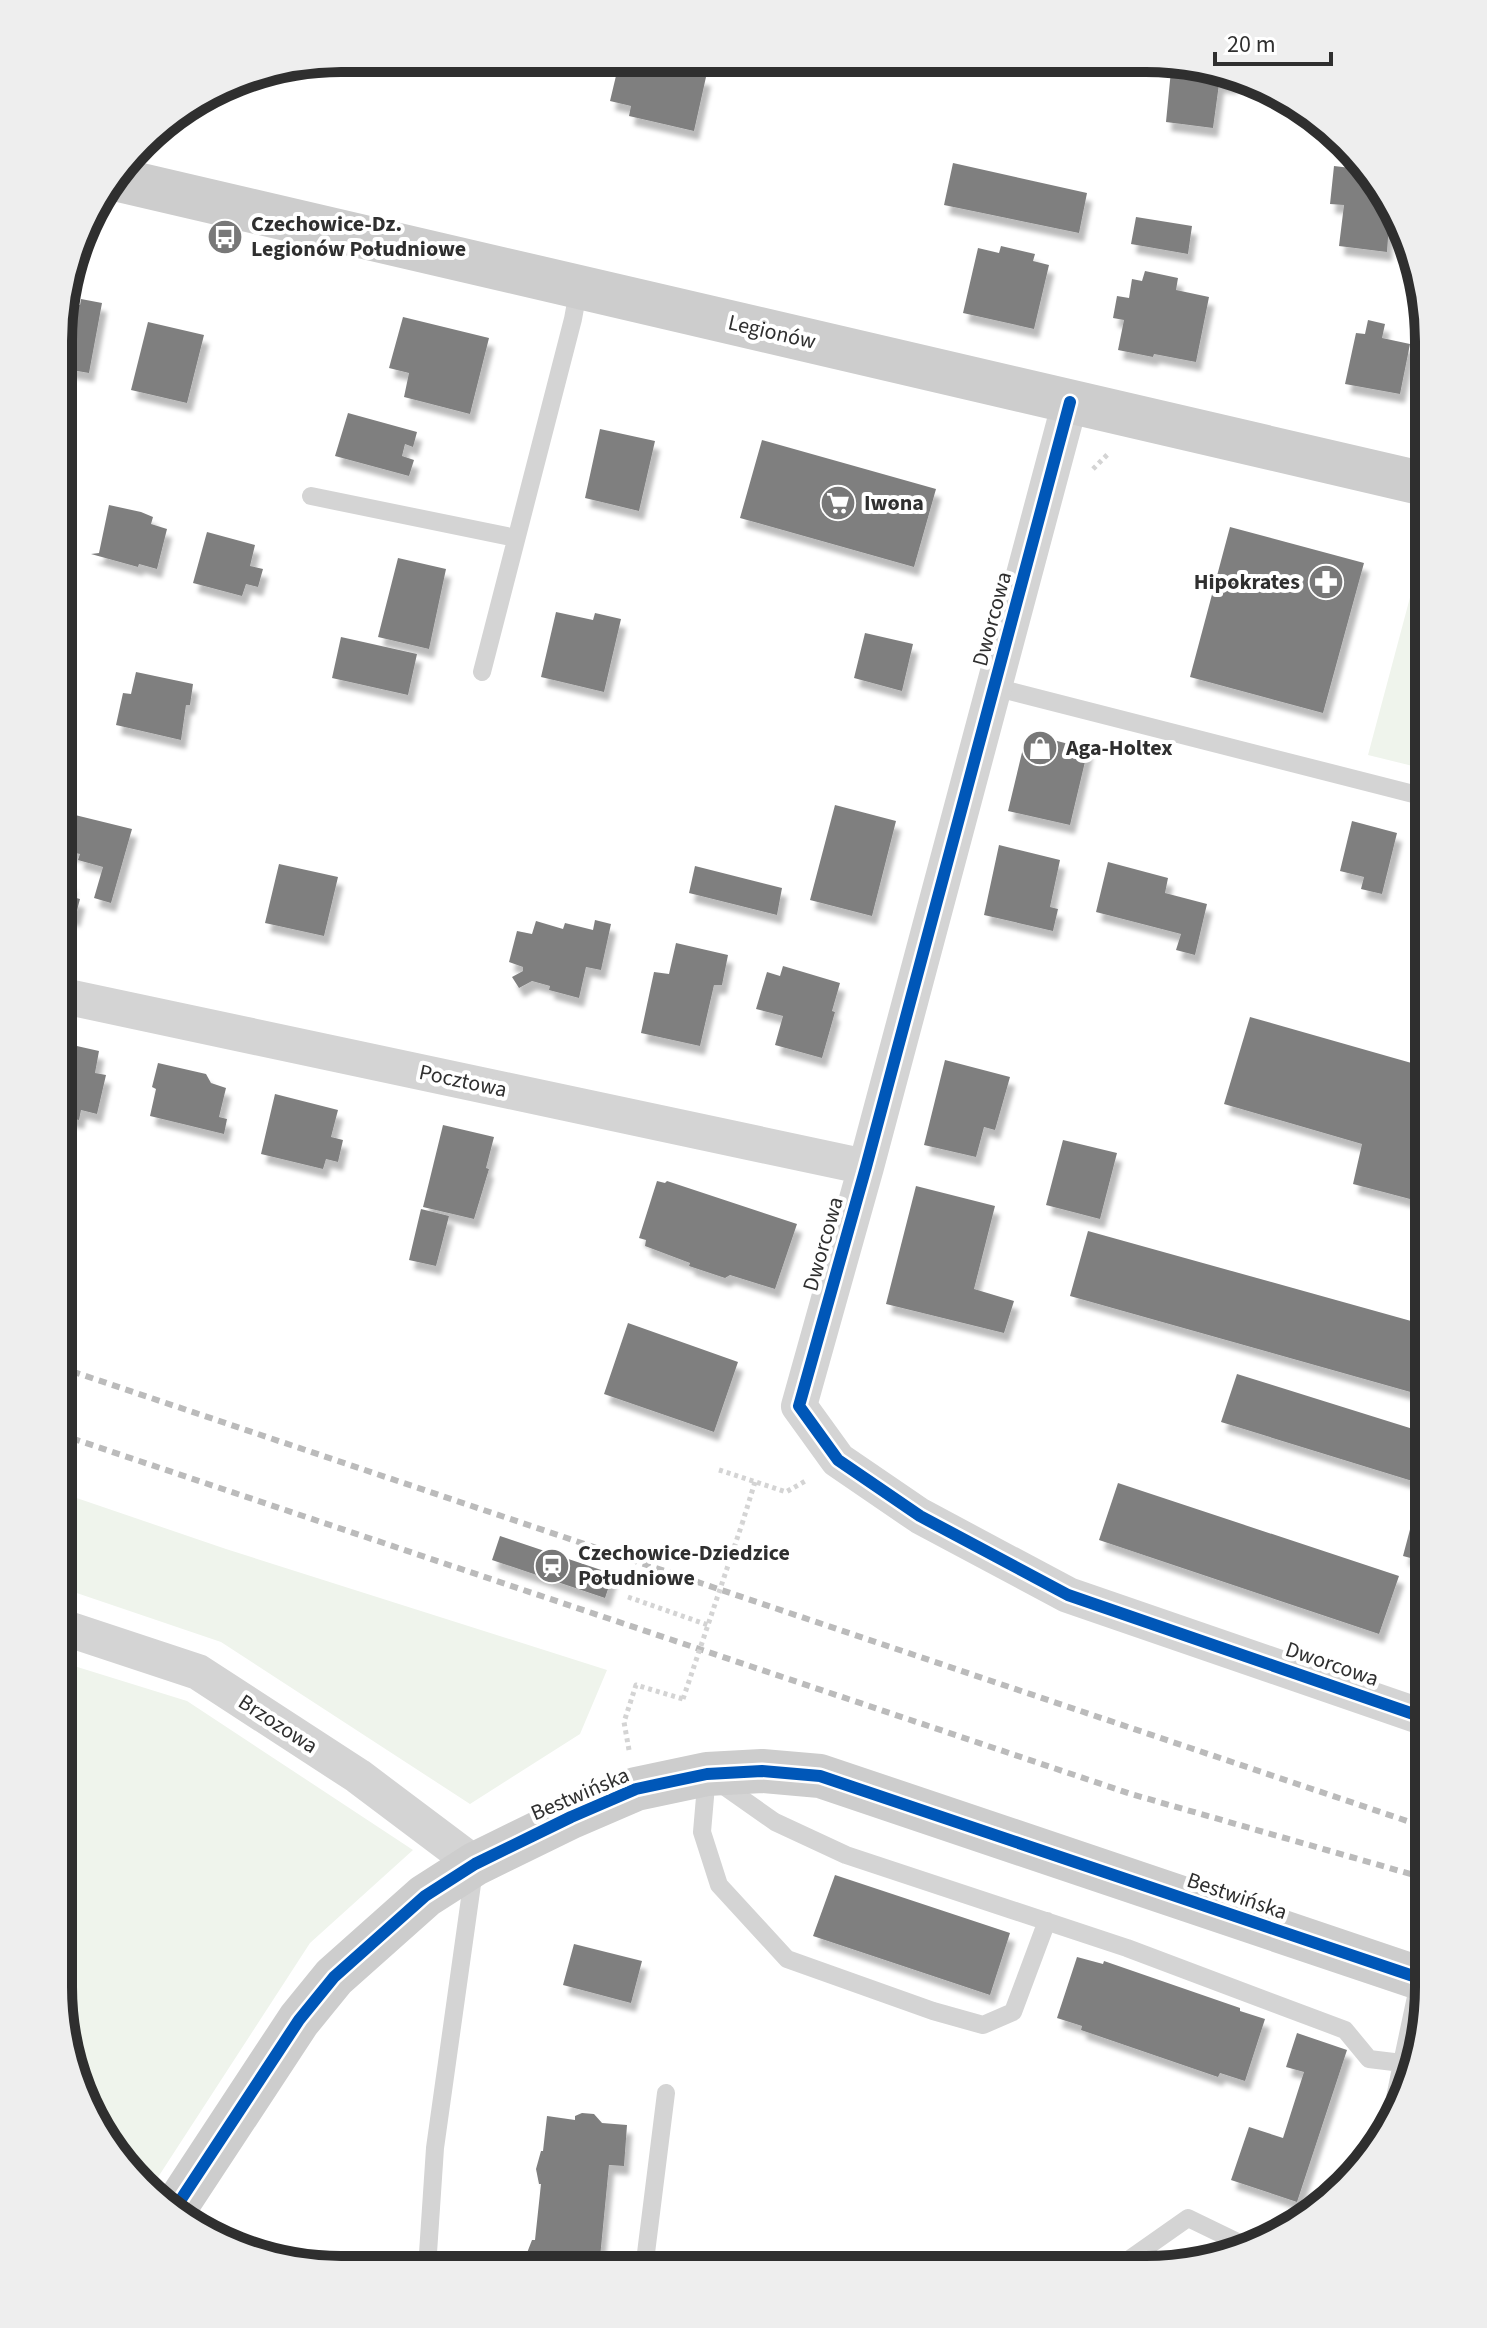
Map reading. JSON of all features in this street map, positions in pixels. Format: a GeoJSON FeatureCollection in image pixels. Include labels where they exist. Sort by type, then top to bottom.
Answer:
{"type":"FeatureCollection","features":[{"type":"Feature","properties":{"kind":"street","name":"Legionów"},"geometry":{"type":"LineString","coordinates":[[125,181],[1415,482]]}},
{"type":"Feature","properties":{"kind":"street","name":"Dworcowa"},"geometry":{"type":"LineString","coordinates":[[1070,402],[866,1167],[799,1406],[838,1460],[920,1516],[1068,1595],[1414,1714]]}},
{"type":"Feature","properties":{"kind":"street","name":"Pocztowa"},"geometry":{"type":"LineString","coordinates":[[72,998],[866,1167]]}},
{"type":"Feature","properties":{"kind":"street","name":"Brzozowa"},"geometry":{"type":"LineString","coordinates":[[72,1630],[198,1672],[358,1776],[475,1864]]}},
{"type":"Feature","properties":{"kind":"street","name":"Bestwińska"},"geometry":{"type":"LineString","coordinates":[[179,2202],[299,2020],[334,1977],[425,1896],[475,1864],[571,1817],[636,1789],[707,1774],[762,1771],[820,1776],[1414,1977]]}},
{"type":"Feature","properties":{"kind":"lane"},"geometry":{"type":"LineString","coordinates":[[482,672],[579,286]]}},
{"type":"Feature","properties":{"kind":"lane"},"geometry":{"type":"LineString","coordinates":[[311,496],[516,538]]}},
{"type":"Feature","properties":{"kind":"lane"},"geometry":{"type":"LineString","coordinates":[[994,687],[1415,794]]}},
{"type":"Feature","properties":{"kind":"lane"},"geometry":{"type":"LineString","coordinates":[[707,1774],[702,1832],[719,1885],[787,1959],[933,2011],[983,2025],[1013,2012],[1047,1921]]}},
{"type":"Feature","properties":{"kind":"lane"},"geometry":{"type":"LineString","coordinates":[[707,1774],[775,1822],[846,1855],[1127,1948],[1345,2030],[1369,2059],[1402,2063]]}},
{"type":"Feature","properties":{"kind":"lane"},"geometry":{"type":"LineString","coordinates":[[428,2256],[435,2148],[475,1864]]}},
{"type":"Feature","properties":{"kind":"lane"},"geometry":{"type":"LineString","coordinates":[[1399,2078],[1413,2021]]}},
{"type":"Feature","properties":{"kind":"lane"},"geometry":{"type":"LineString","coordinates":[[646,2256],[666,2093]]}},
{"type":"Feature","properties":{"kind":"lane"},"geometry":{"type":"LineString","coordinates":[[1134,2256],[1188,2218],[1236,2241]]}},
{"type":"Feature","properties":{"kind":"path"},"geometry":{"type":"LineString","coordinates":[[719,1470],[786,1492]]}},
{"type":"Feature","properties":{"kind":"path"},"geometry":{"type":"LineString","coordinates":[[624,1722],[636,1685],[683,1699],[755,1482]]}},
{"type":"Feature","properties":{"kind":"path"},"geometry":{"type":"LineString","coordinates":[[628,1597],[708,1625]]}},
{"type":"Feature","properties":{"kind":"shaded area"},"geometry":{"type":"Polygon","coordinates":[[[1415,579],[1415,766],[1368,755],[1415,579]]]}},
{"type":"Feature","properties":{"kind":"shaded area"},"geometry":{"type":"Polygon","coordinates":[[[72,1496],[226,1549],[607,1670],[580,1734],[470,1804],[221,1642],[72,1591],[72,1496]]]}},
{"type":"Feature","properties":{"kind":"shaded area"},"geometry":{"type":"Polygon","coordinates":[[[72,1665],[187,1701],[413,1850],[310,1943],[156,2181],[128,2151],[108,2122],[92,2090],[77,2040],[72,1987],[72,1665]]]}},
{"type":"Feature","properties":{"kind":"building"},"geometry":{"type":"Polygon","coordinates":[[[617,72],[682,72],[706,77],[694,131],[629,116],[631,106],[610,101],[617,72]]]}},
{"type":"Feature","properties":{"kind":"building"},"geometry":{"type":"Polygon","coordinates":[[[1171,73],[1227,85],[1219,84],[1213,128],[1166,122],[1171,73]]]}},
{"type":"Feature","properties":{"kind":"building"},"geometry":{"type":"Polygon","coordinates":[[[953,163],[1087,193],[1079,233],[944,205],[953,163]]]}},
{"type":"Feature","properties":{"kind":"building"},"geometry":{"type":"Polygon","coordinates":[[[1334,166],[1351,168],[1379,206],[1389,226],[1387,252],[1339,246],[1344,205],[1330,204],[1334,166]]]}},
{"type":"Feature","properties":{"kind":"building"},"geometry":{"type":"Polygon","coordinates":[[[1136,217],[1192,226],[1188,254],[1131,244],[1136,217]]]}},
{"type":"Feature","properties":{"kind":"building"},"geometry":{"type":"Polygon","coordinates":[[[1001,246],[1035,254],[1033,261],[1049,265],[1034,329],[963,313],[978,248],[999,253],[1001,246]]]}},
{"type":"Feature","properties":{"kind":"building"},"geometry":{"type":"Polygon","coordinates":[[[1145,271],[1178,278],[1176,290],[1209,297],[1196,362],[1118,350],[1124,320],[1113,318],[1117,296],[1129,298],[1132,279],[1142,281],[1145,271]]]}},
{"type":"Feature","properties":{"kind":"building"},"geometry":{"type":"Polygon","coordinates":[[[81,299],[102,303],[89,373],[72,370],[74,306],[80,305],[81,299]]]}},
{"type":"Feature","properties":{"kind":"building"},"geometry":{"type":"Polygon","coordinates":[[[403,317],[489,338],[470,414],[404,397],[409,373],[389,368],[403,317]]]}},
{"type":"Feature","properties":{"kind":"building"},"geometry":{"type":"Polygon","coordinates":[[[1368,320],[1385,324],[1382,338],[1410,344],[1400,394],[1345,384],[1356,333],[1365,334],[1368,320]]]}},
{"type":"Feature","properties":{"kind":"building"},"geometry":{"type":"Polygon","coordinates":[[[148,322],[204,335],[187,403],[131,390],[148,322]]]}},
{"type":"Feature","properties":{"kind":"building"},"geometry":{"type":"Polygon","coordinates":[[[348,413],[417,432],[413,447],[405,444],[402,456],[414,460],[409,476],[335,456],[348,413]]]}},
{"type":"Feature","properties":{"kind":"building"},"geometry":{"type":"Polygon","coordinates":[[[600,429],[655,441],[639,511],[585,498],[600,429]]]}},
{"type":"Feature","properties":{"kind":"building","name":"Iwona"},"geometry":{"type":"Polygon","coordinates":[[[762,440],[936,489],[914,567],[740,518],[762,440]]]}},
{"type":"Feature","properties":{"kind":"building"},"geometry":{"type":"Polygon","coordinates":[[[109,505],[141,512],[153,517],[151,524],[167,529],[157,569],[91,554],[99,553],[109,505]]]}},
{"type":"Feature","properties":{"kind":"building"},"geometry":{"type":"Polygon","coordinates":[[[1230,527],[1364,563],[1323,713],[1190,677],[1230,527]]]}},
{"type":"Feature","properties":{"kind":"building"},"geometry":{"type":"Polygon","coordinates":[[[207,532],[255,545],[250,566],[263,569],[258,587],[246,584],[242,596],[193,583],[207,532]]]}},
{"type":"Feature","properties":{"kind":"building"},"geometry":{"type":"Polygon","coordinates":[[[398,558],[446,569],[429,649],[378,637],[398,558]]]}},
{"type":"Feature","properties":{"kind":"building"},"geometry":{"type":"Polygon","coordinates":[[[556,612],[593,620],[595,613],[621,619],[604,692],[541,677],[556,612]]]}},
{"type":"Feature","properties":{"kind":"building"},"geometry":{"type":"Polygon","coordinates":[[[865,633],[913,644],[902,691],[854,678],[865,633]]]}},
{"type":"Feature","properties":{"kind":"building"},"geometry":{"type":"Polygon","coordinates":[[[341,637],[417,654],[408,695],[332,678],[341,637]]]}},
{"type":"Feature","properties":{"kind":"building"},"geometry":{"type":"Polygon","coordinates":[[[136,672],[193,684],[190,705],[186,705],[181,740],[116,725],[123,693],[131,694],[136,672]]]}},
{"type":"Feature","properties":{"kind":"building"},"geometry":{"type":"Polygon","coordinates":[[[1034,735],[1088,749],[1070,825],[1008,811],[1025,740],[1034,735]]]}},
{"type":"Feature","properties":{"kind":"building"},"geometry":{"type":"Polygon","coordinates":[[[835,805],[896,821],[872,916],[810,900],[835,805]]]}},
{"type":"Feature","properties":{"kind":"building"},"geometry":{"type":"Polygon","coordinates":[[[75,815],[132,829],[111,903],[94,898],[103,867],[78,860],[80,854],[72,852],[75,815]]]}},
{"type":"Feature","properties":{"kind":"building"},"geometry":{"type":"Polygon","coordinates":[[[1352,821],[1397,833],[1382,894],[1361,889],[1364,877],[1340,871],[1352,821]]]}},
{"type":"Feature","properties":{"kind":"building"},"geometry":{"type":"Polygon","coordinates":[[[999,845],[1060,860],[1050,907],[1058,909],[1053,931],[984,915],[999,845]]]}},
{"type":"Feature","properties":{"kind":"building"},"geometry":{"type":"Polygon","coordinates":[[[1108,862],[1168,878],[1165,893],[1207,904],[1195,955],[1176,950],[1181,934],[1096,912],[1108,862]]]}},
{"type":"Feature","properties":{"kind":"building"},"geometry":{"type":"Polygon","coordinates":[[[279,864],[338,877],[324,936],[265,923],[279,864]]]}},
{"type":"Feature","properties":{"kind":"building"},"geometry":{"type":"Polygon","coordinates":[[[695,866],[782,888],[777,915],[689,893],[695,866]]]}},
{"type":"Feature","properties":{"kind":"building"},"geometry":{"type":"Polygon","coordinates":[[[72,897],[80,899],[75,918],[72,917],[72,897]]]}},
{"type":"Feature","properties":{"kind":"building"},"geometry":{"type":"Polygon","coordinates":[[[595,920],[611,924],[601,970],[586,967],[579,998],[549,990],[550,986],[532,981],[519,988],[512,977],[523,971],[523,967],[509,962],[517,931],[532,934],[536,921],[563,929],[565,923],[593,930],[595,920]]]}},
{"type":"Feature","properties":{"kind":"building"},"geometry":{"type":"Polygon","coordinates":[[[676,943],[728,955],[722,985],[714,985],[700,1046],[641,1033],[654,972],[669,974],[676,943]]]}},
{"type":"Feature","properties":{"kind":"building"},"geometry":{"type":"Polygon","coordinates":[[[783,966],[840,983],[822,1058],[775,1045],[783,1016],[756,1009],[767,972],[780,976],[783,966]]]}},
{"type":"Feature","properties":{"kind":"building"},"geometry":{"type":"Polygon","coordinates":[[[1250,1017],[1415,1064],[1414,1200],[1353,1184],[1362,1144],[1224,1104],[1250,1017]]]}},
{"type":"Feature","properties":{"kind":"building"},"geometry":{"type":"Polygon","coordinates":[[[72,1045],[99,1051],[95,1073],[106,1075],[97,1114],[81,1110],[79,1120],[72,1118],[72,1045]]]}},
{"type":"Feature","properties":{"kind":"building"},"geometry":{"type":"Polygon","coordinates":[[[945,1060],[1010,1077],[995,1130],[984,1127],[976,1157],[924,1145],[945,1060]]]}},
{"type":"Feature","properties":{"kind":"building"},"geometry":{"type":"Polygon","coordinates":[[[158,1063],[206,1074],[211,1083],[226,1088],[219,1117],[227,1119],[224,1134],[150,1116],[158,1063]]]}},
{"type":"Feature","properties":{"kind":"building"},"geometry":{"type":"Polygon","coordinates":[[[275,1094],[338,1110],[331,1137],[343,1140],[338,1162],[326,1159],[323,1169],[261,1154],[275,1094]]]}},
{"type":"Feature","properties":{"kind":"building"},"geometry":{"type":"Polygon","coordinates":[[[443,1125],[494,1137],[486,1168],[489,1169],[474,1219],[423,1207],[443,1125]]]}},
{"type":"Feature","properties":{"kind":"building"},"geometry":{"type":"Polygon","coordinates":[[[1063,1140],[1117,1153],[1100,1219],[1046,1205],[1063,1140]]]}},
{"type":"Feature","properties":{"kind":"building"},"geometry":{"type":"Polygon","coordinates":[[[657,1181],[667,1181],[797,1224],[775,1289],[730,1275],[725,1278],[645,1246],[646,1240],[639,1238],[657,1181]]]}},
{"type":"Feature","properties":{"kind":"building"},"geometry":{"type":"Polygon","coordinates":[[[916,1186],[995,1206],[974,1289],[1014,1301],[1004,1333],[886,1304],[916,1186]]]}},
{"type":"Feature","properties":{"kind":"building"},"geometry":{"type":"Polygon","coordinates":[[[421,1209],[449,1216],[436,1266],[409,1260],[421,1209]]]}},
{"type":"Feature","properties":{"kind":"building"},"geometry":{"type":"Polygon","coordinates":[[[1088,1231],[1414,1322],[1414,1392],[1414,1393],[1070,1296],[1088,1231]]]}},
{"type":"Feature","properties":{"kind":"building"},"geometry":{"type":"Polygon","coordinates":[[[628,1323],[738,1362],[714,1432],[604,1394],[628,1323]]]}},
{"type":"Feature","properties":{"kind":"building"},"geometry":{"type":"Polygon","coordinates":[[[1237,1374],[1414,1429],[1414,1482],[1221,1422],[1237,1374]]]}},
{"type":"Feature","properties":{"kind":"building"},"geometry":{"type":"Polygon","coordinates":[[[1118,1483],[1399,1576],[1379,1634],[1099,1540],[1118,1483]]]}},
{"type":"Feature","properties":{"kind":"building"},"geometry":{"type":"Polygon","coordinates":[[[1414,1513],[1414,1559],[1403,1556],[1414,1513]]]}},
{"type":"Feature","properties":{"kind":"building"},"geometry":{"type":"Polygon","coordinates":[[[500,1536],[613,1574],[605,1598],[492,1560],[500,1536]]]}},
{"type":"Feature","properties":{"kind":"building"},"geometry":{"type":"Polygon","coordinates":[[[835,1875],[1010,1933],[990,1995],[813,1936],[835,1875]]]}},
{"type":"Feature","properties":{"kind":"building"},"geometry":{"type":"Polygon","coordinates":[[[574,1944],[642,1961],[631,2003],[563,1985],[574,1944]]]}},
{"type":"Feature","properties":{"kind":"building"},"geometry":{"type":"Polygon","coordinates":[[[1077,1957],[1103,1964],[1104,1961],[1265,2019],[1245,2081],[1220,2073],[1218,2077],[1081,2030],[1082,2026],[1057,2018],[1077,1957]]]}},
{"type":"Feature","properties":{"kind":"building"},"geometry":{"type":"Polygon","coordinates":[[[1297,2033],[1347,2050],[1297,2202],[1231,2180],[1249,2127],[1283,2138],[1304,2072],[1286,2067],[1297,2033]]]}},
{"type":"Feature","properties":{"kind":"building"},"geometry":{"type":"Polygon","coordinates":[[[594,2114],[602,2123],[627,2125],[624,2166],[609,2165],[600,2256],[526,2256],[532,2240],[535,2240],[541,2184],[536,2169],[543,2151],[547,2116],[575,2120],[575,2116],[594,2114]]]}},
{"type":"Feature","properties":{"kind":"railway"},"geometry":{"type":"LineString","coordinates":[[72,1371],[1414,1823]]}},
{"type":"Feature","properties":{"kind":"railway"},"geometry":{"type":"LineString","coordinates":[[72,1438],[1131,1794],[1414,1875]]}},
{"type":"Feature","properties":{"kind":"cycle path"},"geometry":{"type":"LineString","coordinates":[[1070,402],[866,1167],[799,1406],[838,1460],[920,1516],[1068,1595],[1414,1714]]}},
{"type":"Feature","properties":{"kind":"cycle path"},"geometry":{"type":"LineString","coordinates":[[179,2202],[299,2020],[334,1977],[425,1896],[475,1864],[571,1817],[636,1789],[707,1774],[762,1771],[820,1776],[1414,1976]]}},
{"type":"Feature","properties":{"kind":"place","name":"Czechowice-Dz. Legionów Południowe"},"geometry":{"type":"Point","coordinates":[225,237]}},
{"type":"Feature","properties":{"kind":"place","name":"Iwona"},"geometry":{"type":"Point","coordinates":[838,503]}},
{"type":"Feature","properties":{"kind":"place","name":"Hipokrates"},"geometry":{"type":"Point","coordinates":[1326,582]}},
{"type":"Feature","properties":{"kind":"place","name":"Aga-Holtex"},"geometry":{"type":"Point","coordinates":[1040,748]}},
{"type":"Feature","properties":{"kind":"place","name":"Czechowice-Dziedzice Południowe"},"geometry":{"type":"Point","coordinates":[552,1566]}}]}
